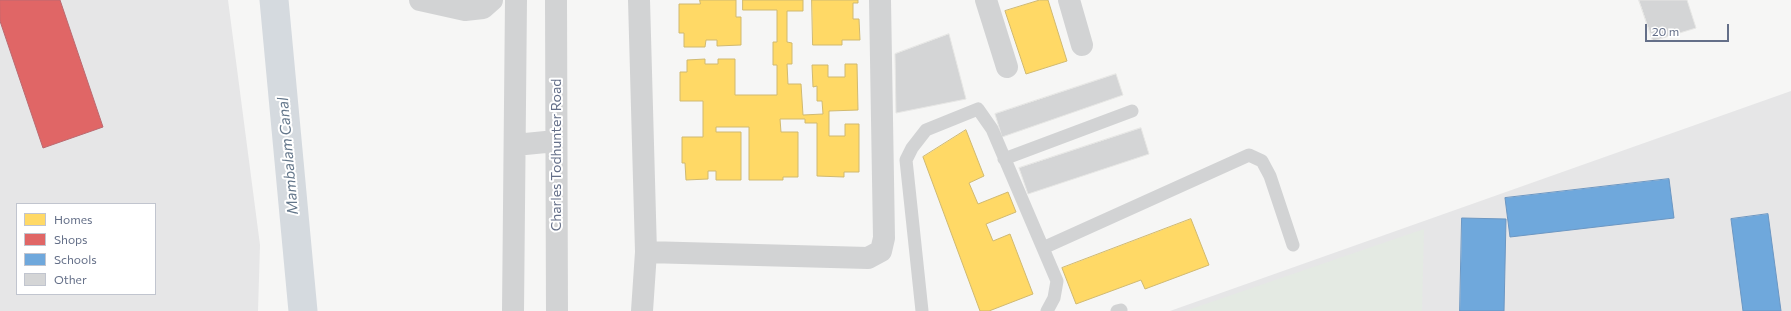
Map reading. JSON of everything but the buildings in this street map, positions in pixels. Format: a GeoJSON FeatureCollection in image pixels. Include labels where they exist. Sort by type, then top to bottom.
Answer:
{"type":"FeatureCollection","features":[{"type":"Feature","properties":{"kind":"street"},"geometry":{"type":"LineString","coordinates":[[420,0],[465,10],[483,8],[492,0]]}},
{"type":"Feature","properties":{"kind":"street"},"geometry":{"type":"LineString","coordinates":[[513,311],[516,0]]}},
{"type":"Feature","properties":{"kind":"street","name":"Charles Todhunter Road"},"geometry":{"type":"LineString","coordinates":[[556,0],[557,311]]}},
{"type":"Feature","properties":{"kind":"street"},"geometry":{"type":"LineString","coordinates":[[639,0],[646,252],[642,311]]}},
{"type":"Feature","properties":{"kind":"street"},"geometry":{"type":"LineString","coordinates":[[646,252],[868,258],[881,251],[884,238],[880,0]]}},
{"type":"Feature","properties":{"kind":"street"},"geometry":{"type":"LineString","coordinates":[[986,0],[1007,66]]}},
{"type":"Feature","properties":{"kind":"street"},"geometry":{"type":"LineString","coordinates":[[1069,0],[1082,45]]}},
{"type":"Feature","properties":{"kind":"street"},"geometry":{"type":"LineString","coordinates":[[515,145],[556,141]]}},
{"type":"Feature","properties":{"kind":"lane"},"geometry":{"type":"LineString","coordinates":[[922,311],[906,160],[912,148],[926,130],[978,109],[992,129],[1057,281],[1054,298],[1047,311]]}},
{"type":"Feature","properties":{"kind":"lane"},"geometry":{"type":"LineString","coordinates":[[1004,159],[1132,111]]}},
{"type":"Feature","properties":{"kind":"lane"},"geometry":{"type":"LineString","coordinates":[[1043,248],[1249,155],[1262,160],[1270,176],[1293,245]]}},
{"type":"Feature","properties":{"kind":"shaded area"},"geometry":{"type":"Polygon","coordinates":[[[0,0],[228,0],[260,245],[258,311],[0,311],[0,0]]]}},
{"type":"Feature","properties":{"kind":"shaded area"},"geometry":{"type":"Polygon","coordinates":[[[1791,91],[1791,311],[1170,311],[1791,91]]]}},
{"type":"Feature","properties":{"kind":"shaded area"},"geometry":{"type":"Polygon","coordinates":[[[1424,229],[1422,311],[1185,311],[1424,229]]]}},
{"type":"Feature","properties":{"kind":"waterway","name":"Mambalam Canal"},"geometry":{"type":"LineString","coordinates":[[274,0],[303,311]]}}]}
